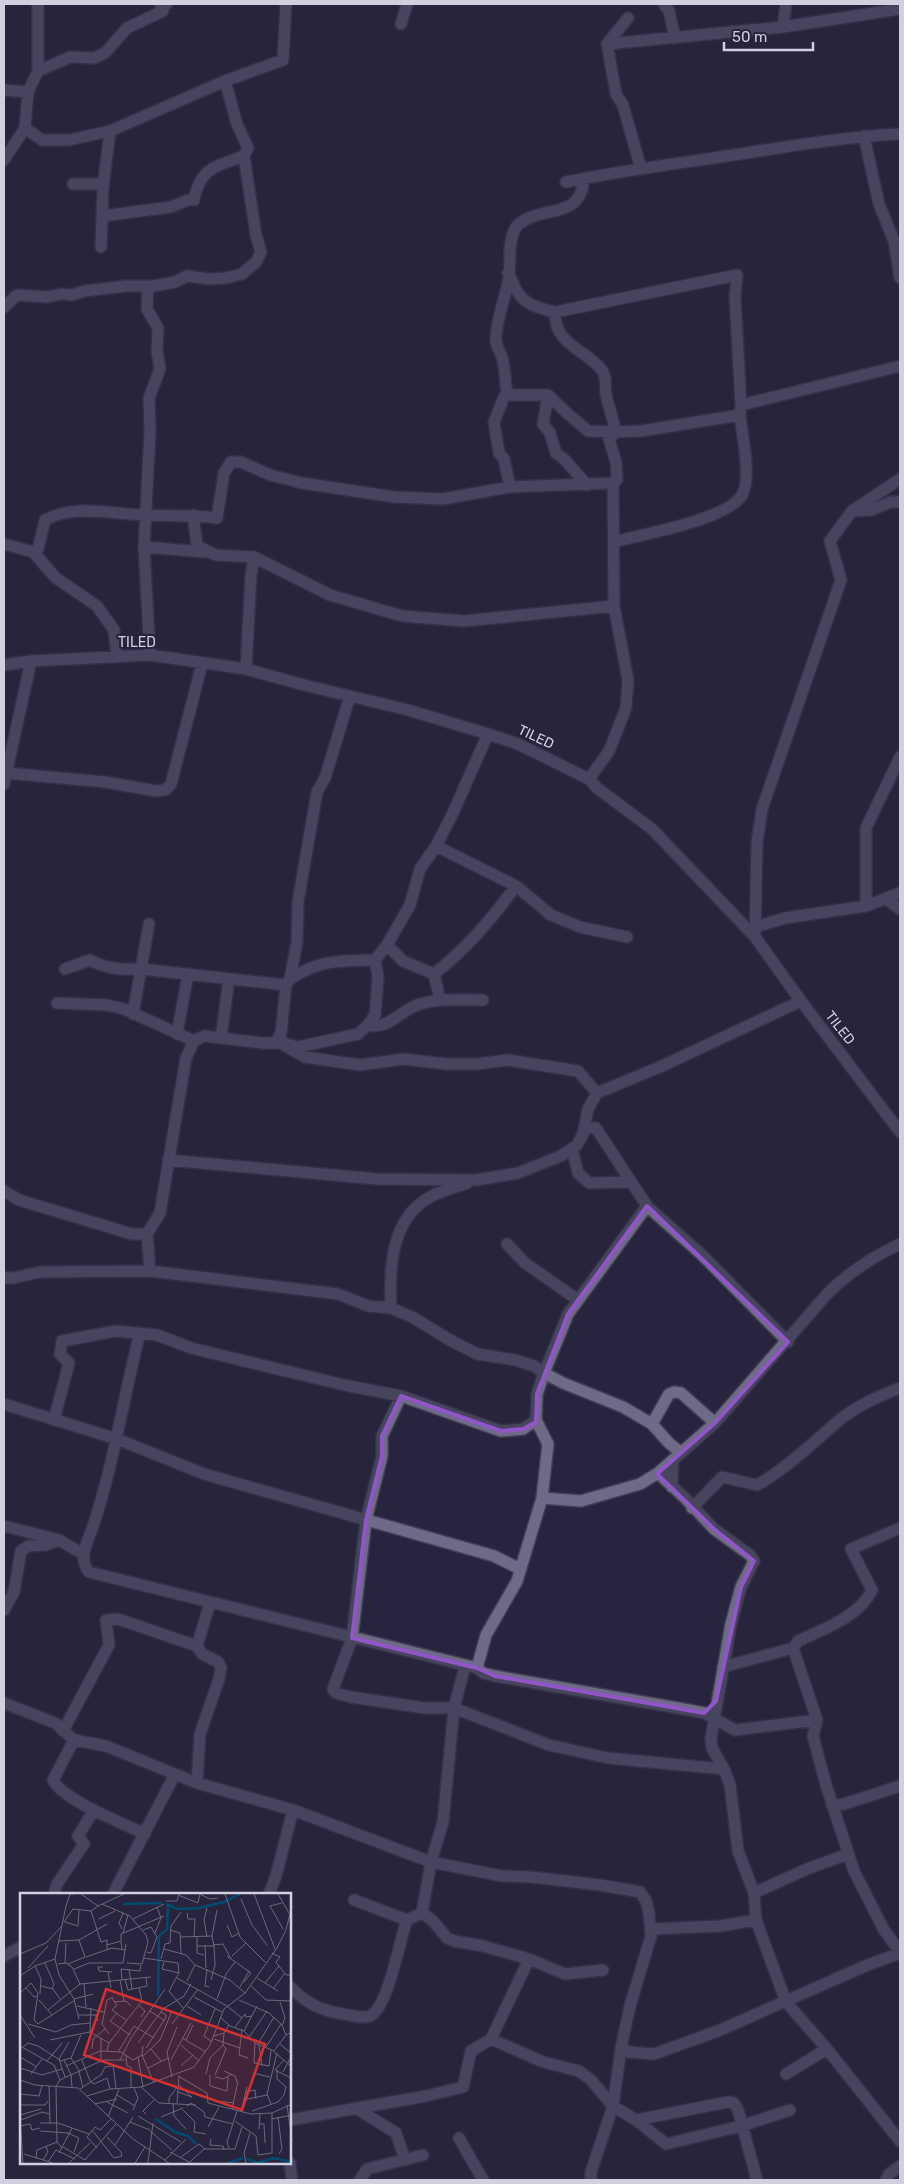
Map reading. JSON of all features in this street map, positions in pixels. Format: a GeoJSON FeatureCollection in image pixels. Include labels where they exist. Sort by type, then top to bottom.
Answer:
{"type":"FeatureCollection","features":[{"type":"Feature","properties":{"kind":"street"},"geometry":{"type":"LineString","coordinates":[[4,160],[25,128],[28,92],[38,71],[38,4]]}},
{"type":"Feature","properties":{"kind":"street"},"geometry":{"type":"LineString","coordinates":[[25,128],[42,140],[69,140],[110,131],[225,81],[283,60],[286,4]]}},
{"type":"Feature","properties":{"kind":"street"},"geometry":{"type":"LineString","coordinates":[[401,24],[407,4]]}},
{"type":"Feature","properties":{"kind":"street"},"geometry":{"type":"LineString","coordinates":[[664,4],[669,11],[675,38]]}},
{"type":"Feature","properties":{"kind":"street"},"geometry":{"type":"LineString","coordinates":[[783,28],[786,4]]}},
{"type":"Feature","properties":{"kind":"street"},"geometry":{"type":"LineString","coordinates":[[38,71],[70,57],[95,58],[106,52],[127,28],[163,6]]}},
{"type":"Feature","properties":{"kind":"street"},"geometry":{"type":"LineString","coordinates":[[607,44],[783,28],[900,9]]}},
{"type":"Feature","properties":{"kind":"street"},"geometry":{"type":"LineString","coordinates":[[628,18],[607,44],[616,94],[623,105],[641,169]]}},
{"type":"Feature","properties":{"kind":"street"},"geometry":{"type":"LineString","coordinates":[[4,307],[17,295],[48,297],[61,294],[72,295],[85,291],[175,282],[187,276],[226,278],[242,274],[256,262],[261,252],[256,235],[244,156],[248,148],[237,124],[225,81]]}},
{"type":"Feature","properties":{"kind":"street"},"geometry":{"type":"LineString","coordinates":[[4,90],[28,92]]}},
{"type":"Feature","properties":{"kind":"street"},"geometry":{"type":"LineString","coordinates":[[101,247],[104,184],[110,131]]}},
{"type":"Feature","properties":{"kind":"street"},"geometry":{"type":"LineString","coordinates":[[566,182],[864,136],[900,134]]}},
{"type":"Feature","properties":{"kind":"street"},"geometry":{"type":"LineString","coordinates":[[864,136],[879,204],[894,240],[900,278]]}},
{"type":"Feature","properties":{"kind":"street"},"geometry":{"type":"LineString","coordinates":[[102,216],[170,206],[194,200],[196,188],[209,169],[244,156]]}},
{"type":"Feature","properties":{"kind":"street"},"geometry":{"type":"LineString","coordinates":[[508,395],[505,387],[504,362],[496,342],[508,273],[511,242],[517,225],[538,215],[567,209],[578,199],[583,191],[584,179]]}},
{"type":"Feature","properties":{"kind":"street"},"geometry":{"type":"LineString","coordinates":[[73,184],[104,184]]}},
{"type":"Feature","properties":{"kind":"street"},"geometry":{"type":"LineString","coordinates":[[508,273],[516,289],[527,302],[535,307],[555,312],[737,275],[735,297],[746,481],[742,496],[713,516],[614,542]]}},
{"type":"Feature","properties":{"kind":"street"},"geometry":{"type":"LineString","coordinates":[[148,286],[148,309],[158,328],[157,351],[160,369],[149,398],[150,440],[144,547],[150,655]]}},
{"type":"Feature","properties":{"kind":"street"},"geometry":{"type":"LineString","coordinates":[[555,312],[555,320],[568,344],[582,352],[601,368],[606,376],[605,392],[616,432]]}},
{"type":"Feature","properties":{"kind":"street"},"geometry":{"type":"LineString","coordinates":[[510,487],[504,459],[499,453],[494,422],[504,397],[508,395],[548,395],[588,431],[642,431],[741,410],[900,366]]}},
{"type":"Feature","properties":{"kind":"street"},"geometry":{"type":"LineString","coordinates":[[548,395],[544,424],[550,434],[556,453],[565,460],[587,485]]}},
{"type":"Feature","properties":{"kind":"street"},"geometry":{"type":"LineString","coordinates":[[32,552],[38,549],[45,520],[56,514],[80,511],[146,515],[193,515],[217,518],[224,473],[232,462],[241,462],[270,475],[302,482],[394,497],[443,499],[510,487],[613,483],[617,480],[616,462],[609,439],[616,432]]}},
{"type":"Feature","properties":{"kind":"street"},"geometry":{"type":"LineString","coordinates":[[900,479],[852,510],[830,541],[841,580],[762,809],[757,843],[755,932],[785,918],[866,906],[900,893]]}},
{"type":"Feature","properties":{"kind":"street"},"geometry":{"type":"LineString","coordinates":[[589,779],[610,751],[626,708],[628,680],[614,606],[613,483]]}},
{"type":"Feature","properties":{"kind":"street"},"geometry":{"type":"LineString","coordinates":[[852,510],[871,510],[892,502],[900,502]]}},
{"type":"Feature","properties":{"kind":"street"},"geometry":{"type":"LineString","coordinates":[[193,515],[198,546],[216,554]]}},
{"type":"Feature","properties":{"kind":"street"},"geometry":{"type":"LineString","coordinates":[[4,544],[32,552],[56,578],[97,606],[114,630],[117,657]]}},
{"type":"Feature","properties":{"kind":"street"},"geometry":{"type":"LineString","coordinates":[[144,547],[254,557],[330,595],[402,616],[464,620],[614,606]]}},
{"type":"Feature","properties":{"kind":"street"},"geometry":{"type":"LineString","coordinates":[[246,669],[251,575],[254,557]]}},
{"type":"Feature","properties":{"kind":"street","name":"TILED"},"geometry":{"type":"LineString","coordinates":[[4,665],[31,661],[150,655],[246,669],[408,710],[488,734],[518,744],[589,779],[597,788],[652,829],[755,932],[801,1002],[900,1132]]}},
{"type":"Feature","properties":{"kind":"street"},"geometry":{"type":"LineString","coordinates":[[31,661],[5,779],[104,782],[156,791],[164,790],[171,784],[202,664]]}},
{"type":"Feature","properties":{"kind":"street"},"geometry":{"type":"LineString","coordinates":[[280,1043],[288,982],[297,942],[298,902],[317,792],[325,778],[350,696]]}},
{"type":"Feature","properties":{"kind":"street"},"geometry":{"type":"LineString","coordinates":[[150,1271],[148,1234],[160,1213],[186,1058],[194,1041],[204,1036],[262,1043],[280,1043],[298,1048],[358,1034],[368,1025],[375,1015],[378,977],[375,960],[387,945],[410,905],[420,869],[436,846],[472,774],[488,734]]}},
{"type":"Feature","properties":{"kind":"street"},"geometry":{"type":"LineString","coordinates":[[866,906],[866,828],[900,757]]}},
{"type":"Feature","properties":{"kind":"street"},"geometry":{"type":"LineString","coordinates":[[436,846],[516,886],[551,916],[564,922],[627,936]]}},
{"type":"Feature","properties":{"kind":"street"},"geometry":{"type":"LineString","coordinates":[[434,974],[458,955],[485,927],[516,886]]}},
{"type":"Feature","properties":{"kind":"street"},"geometry":{"type":"LineString","coordinates":[[886,899],[900,909]]}},
{"type":"Feature","properties":{"kind":"street"},"geometry":{"type":"LineString","coordinates":[[133,1014],[149,924]]}},
{"type":"Feature","properties":{"kind":"street"},"geometry":{"type":"LineString","coordinates":[[387,945],[403,961],[434,974]]}},
{"type":"Feature","properties":{"kind":"street"},"geometry":{"type":"LineString","coordinates":[[65,970],[90,960],[105,967],[124,970],[141,969],[229,979],[288,982],[307,968],[324,963],[375,960]]}},
{"type":"Feature","properties":{"kind":"street"},"geometry":{"type":"LineString","coordinates":[[177,1034],[188,974]]}},
{"type":"Feature","properties":{"kind":"street"},"geometry":{"type":"LineString","coordinates":[[434,974],[440,1000]]}},
{"type":"Feature","properties":{"kind":"street"},"geometry":{"type":"LineString","coordinates":[[221,1038],[229,979]]}},
{"type":"Feature","properties":{"kind":"street"},"geometry":{"type":"LineString","coordinates":[[368,1025],[374,1027],[384,1024],[419,1004],[440,1000],[483,1000]]}},
{"type":"Feature","properties":{"kind":"street"},"geometry":{"type":"LineString","coordinates":[[391,1308],[390,1282],[392,1257],[400,1228],[418,1206],[433,1195],[476,1180],[518,1173],[561,1156],[577,1145],[584,1128],[588,1109],[597,1093],[662,1066],[801,1002]]}},
{"type":"Feature","properties":{"kind":"street"},"geometry":{"type":"LineString","coordinates":[[57,1003],[107,1005],[124,1009],[194,1041]]}},
{"type":"Feature","properties":{"kind":"street"},"geometry":{"type":"LineString","coordinates":[[280,1043],[306,1057],[360,1065],[404,1059],[446,1064],[477,1064],[507,1060],[578,1071],[597,1093]]}},
{"type":"Feature","properties":{"kind":"street"},"geometry":{"type":"LineString","coordinates":[[584,1128],[596,1128],[647,1206],[702,1255],[788,1342]]}},
{"type":"Feature","properties":{"kind":"street"},"geometry":{"type":"LineString","coordinates":[[572,1149],[578,1173],[589,1183],[630,1182]]}},
{"type":"Feature","properties":{"kind":"street"},"geometry":{"type":"LineString","coordinates":[[168,1160],[377,1179],[476,1180]]}},
{"type":"Feature","properties":{"kind":"street"},"geometry":{"type":"LineString","coordinates":[[4,1191],[19,1200],[132,1234],[148,1234]]}},
{"type":"Feature","properties":{"kind":"street"},"geometry":{"type":"LineString","coordinates":[[422,1913],[431,1862],[443,1822],[454,1708],[486,1635],[517,1581],[542,1498],[548,1444],[536,1420],[537,1394],[568,1314],[647,1206]]}},
{"type":"Feature","properties":{"kind":"street"},"geometry":{"type":"LineString","coordinates":[[507,1244],[525,1263],[578,1300]]}},
{"type":"Feature","properties":{"kind":"street"},"geometry":{"type":"LineString","coordinates":[[542,1498],[581,1502],[640,1484],[658,1473],[715,1423],[788,1342],[827,1294],[847,1274],[879,1253],[900,1244]]}},
{"type":"Feature","properties":{"kind":"street"},"geometry":{"type":"LineString","coordinates":[[4,1278],[40,1272],[150,1271],[338,1294],[368,1306],[391,1308],[414,1318],[477,1354],[515,1360],[534,1366],[544,1374],[623,1407],[652,1424],[668,1442],[677,1456],[672,1487]]}},
{"type":"Feature","properties":{"kind":"street"},"geometry":{"type":"LineString","coordinates":[[54,1420],[69,1363],[60,1354],[59,1350],[62,1341],[116,1331],[157,1335],[191,1348],[274,1369],[401,1396],[501,1430],[526,1427],[536,1420]]}},
{"type":"Feature","properties":{"kind":"street"},"geometry":{"type":"LineString","coordinates":[[140,1332],[117,1439],[97,1514],[83,1554],[85,1567],[89,1572],[471,1667],[495,1676],[704,1713],[734,1730],[817,1720]]}},
{"type":"Feature","properties":{"kind":"street"},"geometry":{"type":"LineString","coordinates":[[692,1508],[722,1477],[758,1485],[790,1463],[844,1417],[873,1398],[900,1388]]}},
{"type":"Feature","properties":{"kind":"street"},"geometry":{"type":"LineString","coordinates":[[652,1424],[669,1394],[674,1392],[681,1393],[715,1423]]}},
{"type":"Feature","properties":{"kind":"street"},"geometry":{"type":"LineString","coordinates":[[401,1396],[382,1436],[382,1456],[366,1520],[352,1638],[333,1689],[336,1693],[350,1697],[389,1701],[424,1708],[454,1708],[549,1745],[598,1756],[724,1769]]}},
{"type":"Feature","properties":{"kind":"street"},"geometry":{"type":"LineString","coordinates":[[4,1404],[117,1439],[204,1474],[494,1556],[520,1569]]}},
{"type":"Feature","properties":{"kind":"street"},"geometry":{"type":"LineString","coordinates":[[526,1427],[548,1444]]}},
{"type":"Feature","properties":{"kind":"street"},"geometry":{"type":"LineString","coordinates":[[658,1473],[714,1529],[750,1555],[754,1561],[741,1587],[723,1667],[716,1701],[711,1738],[712,1748],[724,1769],[730,1785],[738,1851],[754,1893],[756,1920],[786,2002],[896,2125],[900,2141]]}},
{"type":"Feature","properties":{"kind":"street"},"geometry":{"type":"LineString","coordinates":[[4,1526],[59,1540],[83,1554]]}},
{"type":"Feature","properties":{"kind":"street"},"geometry":{"type":"LineString","coordinates":[[723,1667],[793,1648],[798,1641],[857,1611],[866,1602],[872,1590],[851,1549],[900,1528]]}},
{"type":"Feature","properties":{"kind":"street"},"geometry":{"type":"LineString","coordinates":[[4,1610],[14,1592],[22,1551],[28,1546],[46,1545],[59,1540]]}},
{"type":"Feature","properties":{"kind":"street"},"geometry":{"type":"LineString","coordinates":[[197,1646],[210,1603]]}},
{"type":"Feature","properties":{"kind":"street"},"geometry":{"type":"LineString","coordinates":[[63,1731],[109,1645],[106,1620],[118,1618],[197,1646],[202,1654],[218,1662],[221,1668],[200,1734],[197,1783]]}},
{"type":"Feature","properties":{"kind":"street"},"geometry":{"type":"LineString","coordinates":[[621,2048],[629,2052],[654,2054],[718,2031],[865,1966],[900,1953],[884,1930],[854,1871],[848,1854],[832,1806],[813,1736],[817,1720],[793,1648]]}},
{"type":"Feature","properties":{"kind":"street"},"geometry":{"type":"LineString","coordinates":[[704,1713],[716,1701]]}},
{"type":"Feature","properties":{"kind":"street"},"geometry":{"type":"LineString","coordinates":[[4,1703],[55,1723],[74,1740],[106,1746],[197,1783],[293,1810],[431,1862],[502,1876],[531,1877],[640,1892],[646,1901],[652,1929],[630,2006],[621,2048],[613,2106],[591,2172],[591,2180]]}},
{"type":"Feature","properties":{"kind":"street"},"geometry":{"type":"LineString","coordinates":[[797,1722],[813,1736]]}},
{"type":"Feature","properties":{"kind":"street"},"geometry":{"type":"LineString","coordinates":[[74,1740],[53,1780],[57,1787],[94,1810],[145,1834]]}},
{"type":"Feature","properties":{"kind":"street"},"geometry":{"type":"LineString","coordinates":[[114,1893],[175,1774]]}},
{"type":"Feature","properties":{"kind":"street"},"geometry":{"type":"LineString","coordinates":[[832,1806],[900,1786]]}},
{"type":"Feature","properties":{"kind":"street"},"geometry":{"type":"LineString","coordinates":[[54,1893],[58,1884],[84,1844],[78,1836],[94,1810]]}},
{"type":"Feature","properties":{"kind":"street"},"geometry":{"type":"LineString","coordinates":[[269,1893],[276,1876],[293,1810]]}},
{"type":"Feature","properties":{"kind":"street"},"geometry":{"type":"LineString","coordinates":[[754,1893],[806,1869],[848,1854]]}},
{"type":"Feature","properties":{"kind":"street"},"geometry":{"type":"LineString","coordinates":[[354,1900],[407,1920],[422,1913]]}},
{"type":"Feature","properties":{"kind":"street"},"geometry":{"type":"LineString","coordinates":[[422,1913],[433,1921],[447,1938],[454,1941],[483,1946],[529,1959],[565,1974],[603,1970]]}},
{"type":"Feature","properties":{"kind":"street"},"geometry":{"type":"LineString","coordinates":[[291,1988],[304,2000],[321,2010],[362,2017],[370,2016],[377,2009],[388,1989],[407,1920]]}},
{"type":"Feature","properties":{"kind":"street"},"geometry":{"type":"LineString","coordinates":[[652,1929],[721,1926],[756,1920]]}},
{"type":"Feature","properties":{"kind":"street"},"geometry":{"type":"LineString","coordinates":[[4,1956],[20,1948]]}},
{"type":"Feature","properties":{"kind":"street"},"geometry":{"type":"LineString","coordinates":[[291,2120],[426,2096],[463,2087],[471,2051],[491,2039],[529,1959]]}},
{"type":"Feature","properties":{"kind":"street"},"geometry":{"type":"LineString","coordinates":[[491,2039],[543,2062],[579,2071],[600,2090],[613,2106],[636,2120],[666,2144],[742,2126],[790,2110]]}},
{"type":"Feature","properties":{"kind":"street"},"geometry":{"type":"LineString","coordinates":[[786,2074],[827,2049]]}},
{"type":"Feature","properties":{"kind":"street"},"geometry":{"type":"LineString","coordinates":[[636,2120],[728,2102],[734,2103],[738,2110],[757,2180]]}},
{"type":"Feature","properties":{"kind":"street"},"geometry":{"type":"LineString","coordinates":[[356,2108],[396,2133],[405,2160]]}},
{"type":"Feature","properties":{"kind":"street"},"geometry":{"type":"LineString","coordinates":[[459,2138],[483,2180]]}},
{"type":"Feature","properties":{"kind":"street"},"geometry":{"type":"LineString","coordinates":[[360,2180],[367,2169],[423,2155]]}},
{"type":"Feature","properties":{"kind":"street"},"geometry":{"type":"LineString","coordinates":[[290,2164],[292,2180]]}},
{"type":"Feature","properties":{"kind":"street"},"geometry":{"type":"LineString","coordinates":[[886,2180],[900,2166]]}},
{"type":"Feature","properties":{"kind":"highlighted area"},"geometry":{"type":"Polygon","coordinates":[[[647,1206],[788,1342],[715,1423],[657,1474],[714,1529],[754,1561],[741,1587],[716,1701],[704,1713],[495,1676],[477,1668],[352,1638],[366,1520],[382,1456],[382,1436],[401,1396],[501,1431],[523,1429],[536,1422],[537,1394],[568,1314],[647,1206]]]}}]}
